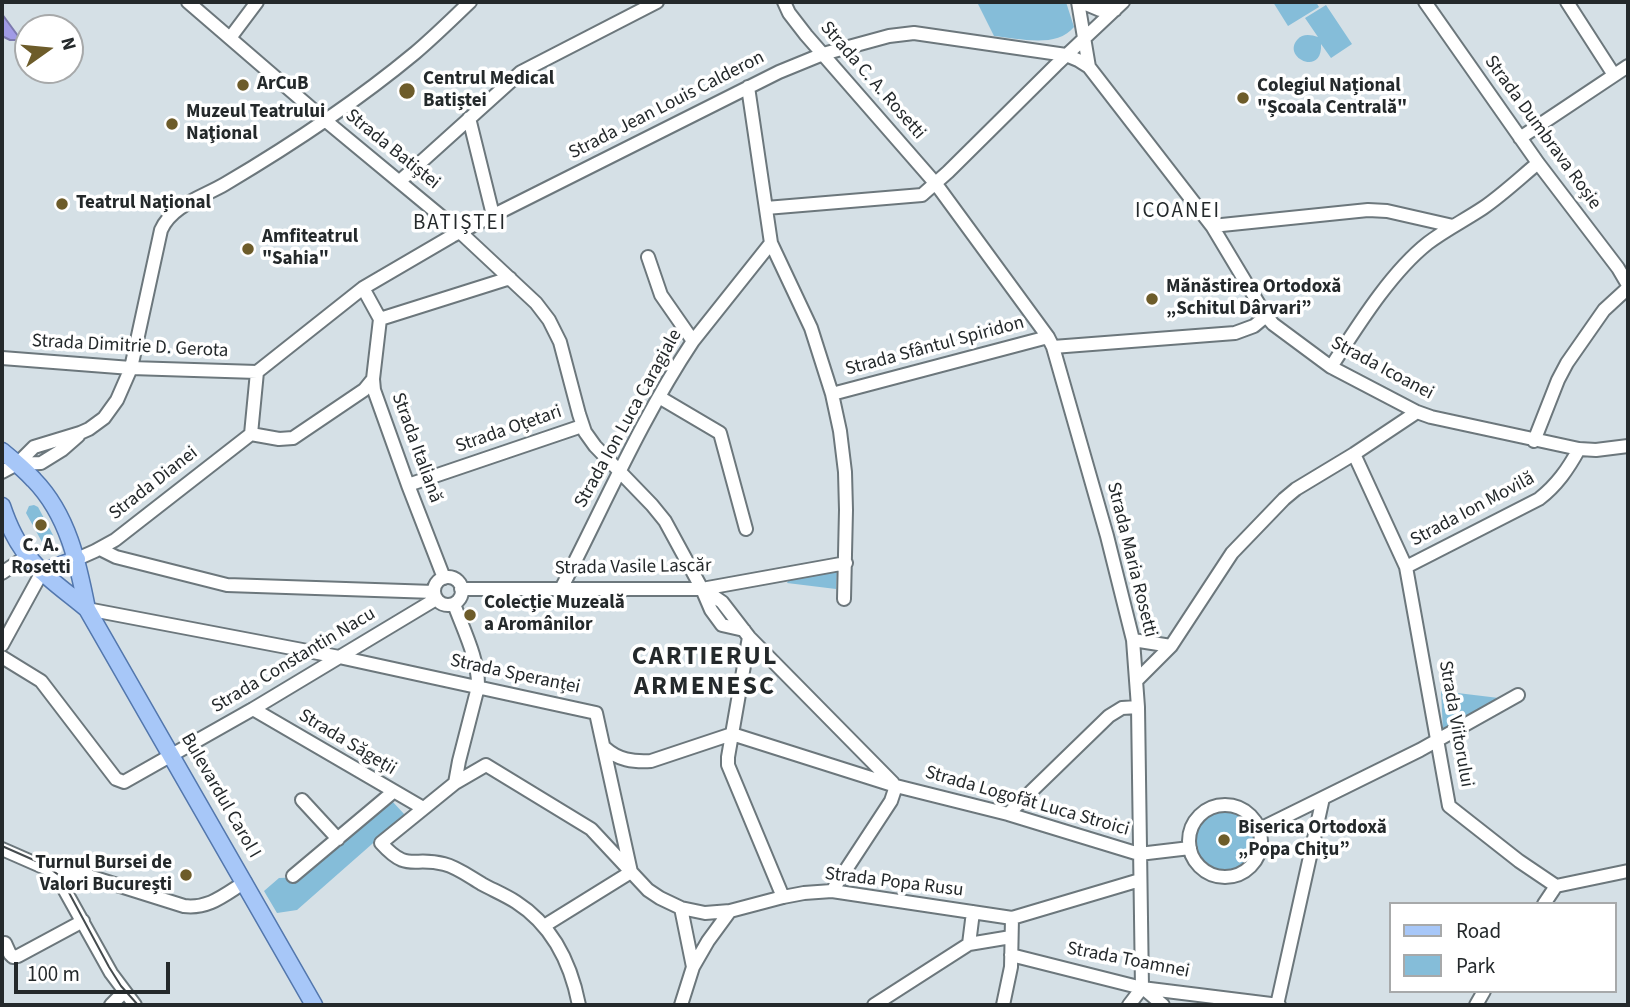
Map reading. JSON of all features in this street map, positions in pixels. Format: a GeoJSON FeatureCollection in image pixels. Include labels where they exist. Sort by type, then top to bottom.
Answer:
{"type":"FeatureCollection","features":[{"type":"Feature","properties":{"kind":"main road"},"geometry":{"type":"LineString","coordinates":[[2,451],[35,481],[57,511],[77,559],[87,609]]}},
{"type":"Feature","properties":{"kind":"main road"},"geometry":{"type":"LineString","coordinates":[[2,506],[13,533],[27,556],[87,609]]}},
{"type":"Feature","properties":{"kind":"main road"},"geometry":{"type":"LineString","coordinates":[[42,572],[77,559]]}},
{"type":"Feature","properties":{"kind":"main road","name":"Bulevardul Carol I"},"geometry":{"type":"LineString","coordinates":[[87,609],[172,755],[238,886],[314,1005]]}},
{"type":"Feature","properties":{"kind":"street","name":"Strada Batiștei"},"geometry":{"type":"LineString","coordinates":[[188,2],[460,232],[542,311],[556,332],[564,354],[582,426],[595,446],[653,505],[665,521],[711,610],[722,625],[746,633]]}},
{"type":"Feature","properties":{"kind":"street"},"geometry":{"type":"LineString","coordinates":[[230,38],[257,2]]}},
{"type":"Feature","properties":{"kind":"street"},"geometry":{"type":"LineString","coordinates":[[2,472],[17,464],[41,463],[62,450],[109,411],[124,387],[131,368],[162,230],[168,217],[326,121],[415,53],[456,7],[470,2]]}},
{"type":"Feature","properties":{"kind":"street"},"geometry":{"type":"LineString","coordinates":[[400,181],[521,72],[657,2]]}},
{"type":"Feature","properties":{"kind":"street","name":"Strada C. A. Rosetti"},"geometry":{"type":"LineString","coordinates":[[784,2],[795,22],[936,184]]}},
{"type":"Feature","properties":{"kind":"street"},"geometry":{"type":"LineString","coordinates":[[1079,2],[1100,10],[1119,6]]}},
{"type":"Feature","properties":{"kind":"street"},"geometry":{"type":"LineString","coordinates":[[1079,2],[1089,67]]}},
{"type":"Feature","properties":{"kind":"street","name":"Strada Dumbrava Roșie"},"geometry":{"type":"LineString","coordinates":[[1426,2],[1538,163],[1623,268],[1628,286]]}},
{"type":"Feature","properties":{"kind":"street"},"geometry":{"type":"LineString","coordinates":[[1567,2],[1614,75]]}},
{"type":"Feature","properties":{"kind":"street"},"geometry":{"type":"LineString","coordinates":[[766,208],[917,197],[926,192],[1119,6]]}},
{"type":"Feature","properties":{"kind":"street","name":"Strada Jean Louis Calderon"},"geometry":{"type":"LineString","coordinates":[[257,372],[363,288],[460,232],[748,87],[823,54],[889,36],[914,33],[1066,55]]}},
{"type":"Feature","properties":{"kind":"street","name":"Strada Icoanei"},"geometry":{"type":"LineString","coordinates":[[1066,55],[1089,67],[1212,226],[1266,316],[1331,368],[1431,417],[1578,450],[1628,446]]}},
{"type":"Feature","properties":{"kind":"street"},"geometry":{"type":"LineString","coordinates":[[1520,138],[1628,66]]}},
{"type":"Feature","properties":{"kind":"street"},"geometry":{"type":"LineString","coordinates":[[748,87],[771,243],[811,328],[832,394],[845,472],[844,599]]}},
{"type":"Feature","properties":{"kind":"street"},"geometry":{"type":"LineString","coordinates":[[469,118],[493,215]]}},
{"type":"Feature","properties":{"kind":"street"},"geometry":{"type":"LineString","coordinates":[[1331,368],[1401,270],[1427,243],[1485,207],[1538,163]]}},
{"type":"Feature","properties":{"kind":"street","name":"Strada Maria Rosetti"},"geometry":{"type":"LineString","coordinates":[[936,184],[1051,342],[1107,536],[1133,640],[1138,707],[1142,988]]}},
{"type":"Feature","properties":{"kind":"street"},"geometry":{"type":"LineString","coordinates":[[1212,226],[1368,210],[1387,211],[1453,226]]}},
{"type":"Feature","properties":{"kind":"street","name":"Strada Ion Luca Caragiale"},"geometry":{"type":"LineString","coordinates":[[561,589],[659,397],[693,341],[771,243]]}},
{"type":"Feature","properties":{"kind":"street"},"geometry":{"type":"LineString","coordinates":[[648,257],[661,295],[693,341]]}},
{"type":"Feature","properties":{"kind":"street"},"geometry":{"type":"LineString","coordinates":[[363,288],[380,319],[510,278]]}},
{"type":"Feature","properties":{"kind":"street"},"geometry":{"type":"LineString","coordinates":[[1534,441],[1567,363],[1604,310],[1628,286]]}},
{"type":"Feature","properties":{"kind":"street","name":"Strada Sfântul Spiridon"},"geometry":{"type":"LineString","coordinates":[[832,394],[1051,342],[1235,333],[1254,326],[1266,316]]}},
{"type":"Feature","properties":{"kind":"street","name":"Strada Italiană"},"geometry":{"type":"LineString","coordinates":[[380,319],[373,379],[378,401],[444,578]]}},
{"type":"Feature","properties":{"kind":"street","name":"Strada Dimitrie D. Gerota"},"geometry":{"type":"LineString","coordinates":[[2,358],[131,368],[257,372]]}},
{"type":"Feature","properties":{"kind":"street"},"geometry":{"type":"LineString","coordinates":[[257,372],[251,434],[279,439],[293,438],[364,390],[373,379]]}},
{"type":"Feature","properties":{"kind":"street"},"geometry":{"type":"LineString","coordinates":[[659,397],[720,433],[746,529]]}},
{"type":"Feature","properties":{"kind":"street"},"geometry":{"type":"LineString","coordinates":[[1136,681],[1171,646],[1232,553],[1284,499],[1417,412]]}},
{"type":"Feature","properties":{"kind":"street","name":"Strada Oțetari"},"geometry":{"type":"LineString","coordinates":[[408,485],[582,426]]}},
{"type":"Feature","properties":{"kind":"street","name":"Strada Dianei"},"geometry":{"type":"LineString","coordinates":[[77,559],[100,549],[119,536],[251,434]]}},
{"type":"Feature","properties":{"kind":"street","name":"Strada Ion Movilă"},"geometry":{"type":"LineString","coordinates":[[1406,567],[1539,499],[1556,485],[1578,450]]}},
{"type":"Feature","properties":{"kind":"street","name":"Strada Viitorului"},"geometry":{"type":"LineString","coordinates":[[1354,454],[1406,567],[1449,806],[1519,861],[1556,886]]}},
{"type":"Feature","properties":{"kind":"street"},"geometry":{"type":"LineString","coordinates":[[100,549],[116,557],[227,585],[435,595]]}},
{"type":"Feature","properties":{"kind":"street"},"geometry":{"type":"LineString","coordinates":[[2,573],[27,556]]}},
{"type":"Feature","properties":{"kind":"street","name":"Strada Vasile Lascăr"},"geometry":{"type":"LineString","coordinates":[[461,589],[702,589],[846,563]]}},
{"type":"Feature","properties":{"kind":"street"},"geometry":{"type":"LineString","coordinates":[[2,645],[42,572]]}},
{"type":"Feature","properties":{"kind":"street"},"geometry":{"type":"LineString","coordinates":[[444,578],[457,581],[461,589],[460,599],[454,604],[443,605],[435,595],[437,583],[444,578]]}},
{"type":"Feature","properties":{"kind":"street","name":"Strada Batiștei"},"geometry":{"type":"LineString","coordinates":[[702,589],[722,602],[746,633]]}},
{"type":"Feature","properties":{"kind":"street","name":"Strada Constantin Nacu"},"geometry":{"type":"LineString","coordinates":[[2,657],[41,681],[116,779],[124,782],[253,709],[435,595]]}},
{"type":"Feature","properties":{"kind":"street"},"geometry":{"type":"LineString","coordinates":[[454,604],[476,664],[478,687],[455,783],[381,843],[391,854],[405,862],[449,865],[516,902],[544,926],[557,944],[569,967],[579,1005]]}},
{"type":"Feature","properties":{"kind":"street","name":"Strada Speranței"},"geometry":{"type":"LineString","coordinates":[[87,609],[339,657],[596,713],[631,872]]}},
{"type":"Feature","properties":{"kind":"street"},"geometry":{"type":"LineString","coordinates":[[746,633],[728,757],[730,772],[783,897]]}},
{"type":"Feature","properties":{"kind":"street"},"geometry":{"type":"LineString","coordinates":[[746,633],[896,786]]}},
{"type":"Feature","properties":{"kind":"street"},"geometry":{"type":"LineString","coordinates":[[1133,640],[1171,646]]}},
{"type":"Feature","properties":{"kind":"street"},"geometry":{"type":"LineString","coordinates":[[1260,829],[1438,740],[1518,695]]}},
{"type":"Feature","properties":{"kind":"street"},"geometry":{"type":"LineString","coordinates":[[1008,814],[1116,711],[1138,707]]}},
{"type":"Feature","properties":{"kind":"street","name":"Strada Săgeții"},"geometry":{"type":"LineString","coordinates":[[253,709],[423,808]]}},
{"type":"Feature","properties":{"kind":"street"},"geometry":{"type":"LineString","coordinates":[[605,748],[615,757],[639,762],[651,761],[732,734],[896,786]]}},
{"type":"Feature","properties":{"kind":"street","name":"Strada Popa Rusu"},"geometry":{"type":"LineString","coordinates":[[455,783],[486,765],[591,830],[648,890],[681,908],[705,913],[730,911],[783,897],[832,891],[1012,918]]}},
{"type":"Feature","properties":{"kind":"street"},"geometry":{"type":"LineString","coordinates":[[832,891],[891,800],[896,786]]}},
{"type":"Feature","properties":{"kind":"street","name":"Strada Logofăt Luca Stroici"},"geometry":{"type":"LineString","coordinates":[[896,786],[1008,814],[1139,854],[1190,848]]}},
{"type":"Feature","properties":{"kind":"street"},"geometry":{"type":"LineString","coordinates":[[293,876],[393,792]]}},
{"type":"Feature","properties":{"kind":"street"},"geometry":{"type":"LineString","coordinates":[[1278,1005],[1323,798]]}},
{"type":"Feature","properties":{"kind":"street"},"geometry":{"type":"LineString","coordinates":[[302,800],[338,839]]}},
{"type":"Feature","properties":{"kind":"street"},"geometry":{"type":"LineString","coordinates":[[1230,804],[1242,808],[1253,817],[1260,829],[1261,845],[1257,858],[1247,870],[1235,876],[1219,876],[1206,872],[1197,863],[1190,848],[1190,834],[1195,822],[1204,811],[1216,806],[1230,804]]}},
{"type":"Feature","properties":{"kind":"street"},"geometry":{"type":"LineString","coordinates":[[591,830],[607,835],[616,831],[619,816]]}},
{"type":"Feature","properties":{"kind":"street"},"geometry":{"type":"LineString","coordinates":[[2,849],[48,869],[79,873],[195,907],[204,906],[238,886]]}},
{"type":"Feature","properties":{"kind":"street"},"geometry":{"type":"LineString","coordinates":[[48,869],[62,884],[105,963],[135,1005]]}},
{"type":"Feature","properties":{"kind":"street"},"geometry":{"type":"LineString","coordinates":[[1545,902],[1556,886],[1628,871]]}},
{"type":"Feature","properties":{"kind":"street"},"geometry":{"type":"LineString","coordinates":[[544,926],[631,872]]}},
{"type":"Feature","properties":{"kind":"street"},"geometry":{"type":"LineString","coordinates":[[62,884],[67,878],[79,873]]}},
{"type":"Feature","properties":{"kind":"street"},"geometry":{"type":"LineString","coordinates":[[1003,1005],[1009,979],[1012,918],[1140,880]]}},
{"type":"Feature","properties":{"kind":"street"},"geometry":{"type":"LineString","coordinates":[[681,908],[693,967]]}},
{"type":"Feature","properties":{"kind":"street"},"geometry":{"type":"LineString","coordinates":[[681,1005],[693,967],[730,911]]}},
{"type":"Feature","properties":{"kind":"street"},"geometry":{"type":"LineString","coordinates":[[969,944],[973,912]]}},
{"type":"Feature","properties":{"kind":"street"},"geometry":{"type":"LineString","coordinates":[[5,943],[13,957],[18,956],[83,921]]}},
{"type":"Feature","properties":{"kind":"street"},"geometry":{"type":"LineString","coordinates":[[874,1005],[969,944],[1012,937]]}},
{"type":"Feature","properties":{"kind":"street","name":"Strada Toamnei"},"geometry":{"type":"LineString","coordinates":[[1011,955],[1142,988],[1278,1005]]}},
{"type":"Feature","properties":{"kind":"street"},"geometry":{"type":"LineString","coordinates":[[1129,1005],[1142,988],[1163,1005]]}},
{"type":"Feature","properties":{"kind":"street"},"geometry":{"type":"LineString","coordinates":[[111,1005],[124,992]]}},
{"type":"Feature","properties":{"kind":"green space"},"geometry":{"type":"Polygon","coordinates":[[[977,2],[1066,2],[1074,27],[1066,34],[1047,40],[994,36],[977,2]]]}},
{"type":"Feature","properties":{"kind":"green space"},"geometry":{"type":"Polygon","coordinates":[[[1273,2],[1316,2],[1319,7],[1288,26],[1273,2]]]}},
{"type":"Feature","properties":{"kind":"green space"},"geometry":{"type":"Polygon","coordinates":[[[1326,5],[1352,44],[1331,58],[1321,44],[1316,60],[1304,61],[1295,53],[1297,40],[1302,36],[1318,37],[1305,18],[1326,5]]]}},
{"type":"Feature","properties":{"kind":"green space"},"geometry":{"type":"Polygon","coordinates":[[[29,506],[38,507],[53,535],[53,542],[46,545],[26,513],[29,506]]]}},
{"type":"Feature","properties":{"kind":"green space"},"geometry":{"type":"Polygon","coordinates":[[[837,571],[836,589],[787,583],[789,579],[837,571]]]}},
{"type":"Feature","properties":{"kind":"green space"},"geometry":{"type":"Polygon","coordinates":[[[1441,691],[1507,699],[1443,731],[1441,691]]]}},
{"type":"Feature","properties":{"kind":"green space"},"geometry":{"type":"Polygon","coordinates":[[[392,801],[405,815],[297,910],[277,913],[264,891],[279,878],[303,877],[392,801]]]}},
{"type":"Feature","properties":{"kind":"green space"},"geometry":{"type":"Polygon","coordinates":[[[1226,808],[1238,810],[1249,817],[1256,828],[1256,852],[1249,863],[1238,870],[1226,872],[1214,870],[1203,863],[1196,852],[1194,840],[1196,828],[1203,817],[1214,810],[1226,808]]]}},
{"type":"Feature","properties":{"kind":"shaded area"},"geometry":{"type":"Polygon","coordinates":[[[2,14],[14,30],[14,40],[2,36],[2,14]]]}},
{"type":"Feature","properties":{"kind":"tram line"},"geometry":{"type":"LineString","coordinates":[[2,846],[45,865],[60,876],[109,967],[138,1005]]}},
{"type":"Feature","properties":{"kind":"place","name":"ArCuB"},"geometry":{"type":"Point","coordinates":[243,85]}},
{"type":"Feature","properties":{"kind":"place","name":"Centrul Medical Batiștei"},"geometry":{"type":"Point","coordinates":[407,91]}},
{"type":"Feature","properties":{"kind":"place","name":"Colegiul Național \"Școala Centrală\""},"geometry":{"type":"Point","coordinates":[1243,98]}},
{"type":"Feature","properties":{"kind":"place","name":"Muzeul Teatrului Naţional"},"geometry":{"type":"Point","coordinates":[172,124]}},
{"type":"Feature","properties":{"kind":"place","name":"Teatrul Național"},"geometry":{"type":"Point","coordinates":[62,204]}},
{"type":"Feature","properties":{"kind":"place","name":"Amfiteatrul \"Sahia\""},"geometry":{"type":"Point","coordinates":[248,249]}},
{"type":"Feature","properties":{"kind":"place","name":"Mănăstirea Ortodoxă „Schitul Dârvari”"},"geometry":{"type":"Point","coordinates":[1152,299]}},
{"type":"Feature","properties":{"kind":"place","name":"C. A. Rosetti"},"geometry":{"type":"Point","coordinates":[41,525]}},
{"type":"Feature","properties":{"kind":"place","name":"Colecție Muzeală a Aromânilor"},"geometry":{"type":"Point","coordinates":[470,615]}},
{"type":"Feature","properties":{"kind":"place","name":"Biserica Ortodoxă „Popa Chițu”"},"geometry":{"type":"Point","coordinates":[1224,840]}},
{"type":"Feature","properties":{"kind":"place","name":"Turnul Bursei de Valori București"},"geometry":{"type":"Point","coordinates":[186,875]}},
{"type":"Feature","properties":{"kind":"district","name":"ICOANEI"},"geometry":{"type":"Point","coordinates":[1178,212]}},
{"type":"Feature","properties":{"kind":"district","name":"BATIȘTEI"},"geometry":{"type":"Point","coordinates":[460,224]}},
{"type":"Feature","properties":{"kind":"district","name":"CARTIERUL ARMENESC"},"geometry":{"type":"Point","coordinates":[705,673]}}]}
